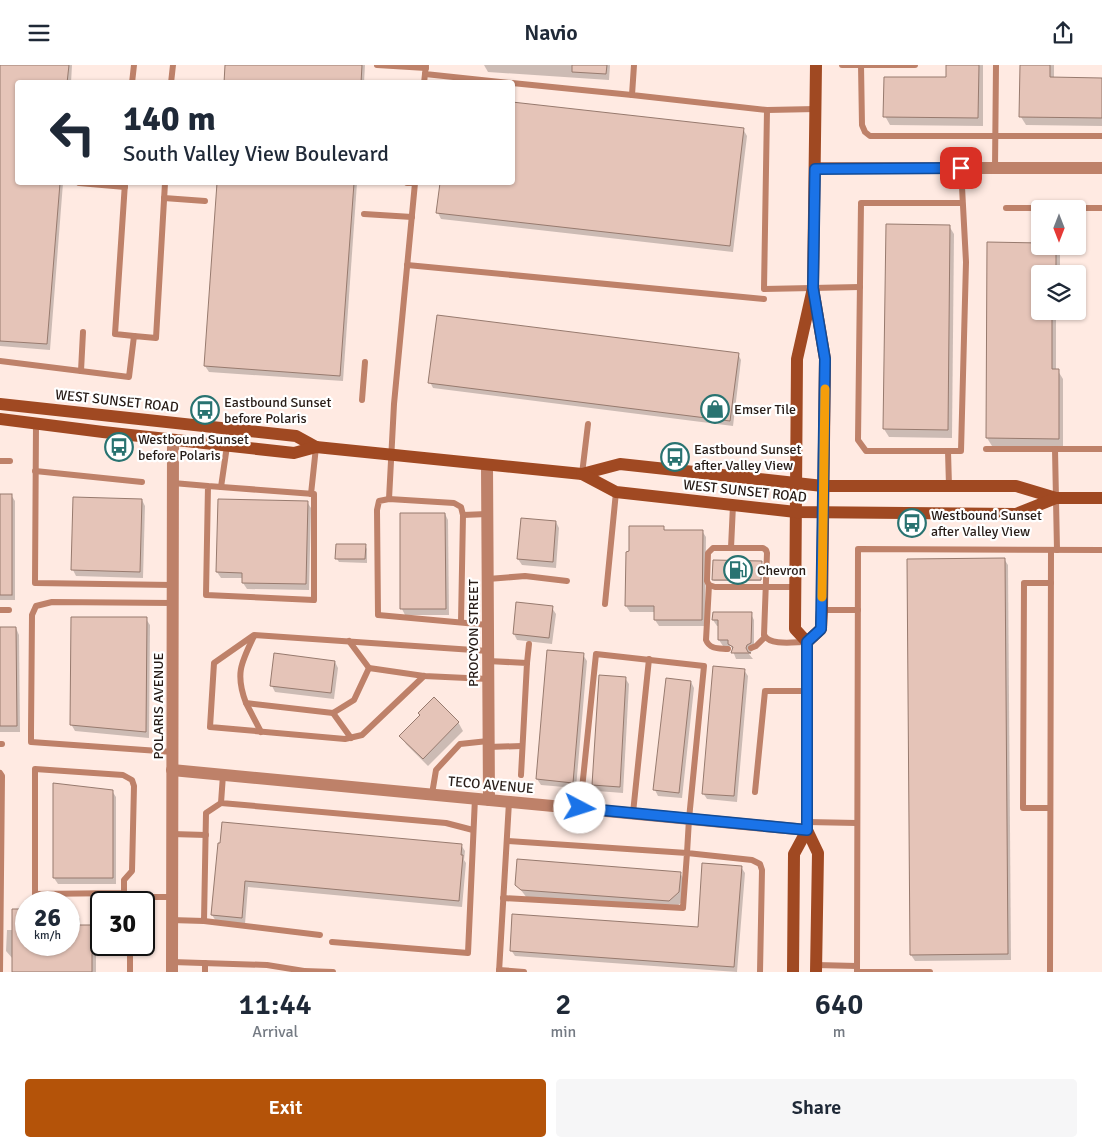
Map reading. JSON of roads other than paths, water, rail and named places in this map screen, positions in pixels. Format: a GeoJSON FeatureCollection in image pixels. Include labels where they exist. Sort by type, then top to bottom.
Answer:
{"type":"FeatureCollection","features":[{"type":"Feature","properties":{"kind":"main road"},"geometry":{"type":"LineString","coordinates":[[807,642],[821,629],[822,610],[825,359],[813,288],[816,65]]}},
{"type":"Feature","properties":{"kind":"main road"},"geometry":{"type":"LineString","coordinates":[[813,288],[797,359],[795,629],[807,642],[807,826],[818,853],[816,969]]}},
{"type":"Feature","properties":{"kind":"main road"},"geometry":{"type":"LineString","coordinates":[[0,396],[95,414]]}},
{"type":"Feature","properties":{"kind":"main road","name":"WEST SUNSET ROAD"},"geometry":{"type":"LineString","coordinates":[[0,404],[296,436],[316,447]]}},
{"type":"Feature","properties":{"kind":"main road","name":"WEST SUNSET ROAD"},"geometry":{"type":"LineString","coordinates":[[0,420],[294,453],[316,447],[582,474],[620,464],[823,485],[1016,486],[1056,498],[1102,498]]}},
{"type":"Feature","properties":{"kind":"main road","name":"WEST SUNSET ROAD"},"geometry":{"type":"LineString","coordinates":[[582,474],[616,492],[796,512],[1016,514],[1056,498]]}},
{"type":"Feature","properties":{"kind":"main road"},"geometry":{"type":"LineString","coordinates":[[793,972],[794,854],[807,826]]}},
{"type":"Feature","properties":{"kind":"street"},"geometry":{"type":"LineString","coordinates":[[815,169],[1102,168]]}},
{"type":"Feature","properties":{"kind":"street","name":"POLARIS AVENUE"},"geometry":{"type":"LineString","coordinates":[[172,967],[173,440]]}},
{"type":"Feature","properties":{"kind":"street","name":"PROCYON STREET"},"geometry":{"type":"LineString","coordinates":[[487,465],[489,800]]}},
{"type":"Feature","properties":{"kind":"street","name":"TECO AVENUE"},"geometry":{"type":"LineString","coordinates":[[172,770],[689,819],[807,826]]}},
{"type":"Feature","properties":{"kind":"lane"},"geometry":{"type":"LineString","coordinates":[[132,80],[134,65]]}},
{"type":"Feature","properties":{"kind":"lane"},"geometry":{"type":"LineString","coordinates":[[172,65],[172,80]]}},
{"type":"Feature","properties":{"kind":"lane"},"geometry":{"type":"LineString","coordinates":[[377,65],[426,69],[494,80]]}},
{"type":"Feature","properties":{"kind":"lane"},"geometry":{"type":"LineString","coordinates":[[632,95],[634,65]]}},
{"type":"Feature","properties":{"kind":"lane"},"geometry":{"type":"LineString","coordinates":[[842,65],[915,65]]}},
{"type":"Feature","properties":{"kind":"lane"},"geometry":{"type":"LineString","coordinates":[[861,65],[862,125],[865,132],[870,136],[1102,136]]}},
{"type":"Feature","properties":{"kind":"lane"},"geometry":{"type":"LineString","coordinates":[[994,168],[996,65]]}},
{"type":"Feature","properties":{"kind":"lane"},"geometry":{"type":"LineString","coordinates":[[515,83],[767,110],[816,109]]}},
{"type":"Feature","properties":{"kind":"lane"},"geometry":{"type":"LineString","coordinates":[[767,110],[764,289],[860,287]]}},
{"type":"Feature","properties":{"kind":"lane"},"geometry":{"type":"LineString","coordinates":[[961,168],[966,262],[961,451],[866,451],[858,440],[861,203],[962,203]]}},
{"type":"Feature","properties":{"kind":"lane"},"geometry":{"type":"LineString","coordinates":[[125,185],[115,335],[156,337],[165,185]]}},
{"type":"Feature","properties":{"kind":"lane"},"geometry":{"type":"LineString","coordinates":[[389,499],[394,404],[415,185]]}},
{"type":"Feature","properties":{"kind":"lane"},"geometry":{"type":"LineString","coordinates":[[164,198],[205,201]]}},
{"type":"Feature","properties":{"kind":"lane"},"geometry":{"type":"LineString","coordinates":[[1006,208],[1102,208]]}},
{"type":"Feature","properties":{"kind":"lane"},"geometry":{"type":"LineString","coordinates":[[364,213],[412,217]]}},
{"type":"Feature","properties":{"kind":"lane"},"geometry":{"type":"LineString","coordinates":[[407,265],[764,299]]}},
{"type":"Feature","properties":{"kind":"lane"},"geometry":{"type":"LineString","coordinates":[[81,371],[83,332]]}},
{"type":"Feature","properties":{"kind":"lane"},"geometry":{"type":"LineString","coordinates":[[0,361],[129,377],[134,336]]}},
{"type":"Feature","properties":{"kind":"lane"},"geometry":{"type":"LineString","coordinates":[[362,400],[365,362]]}},
{"type":"Feature","properties":{"kind":"lane"},"geometry":{"type":"LineString","coordinates":[[36,424],[35,583],[173,585]]}},
{"type":"Feature","properties":{"kind":"lane"},"geometry":{"type":"LineString","coordinates":[[582,474],[588,424]]}},
{"type":"Feature","properties":{"kind":"lane"},"geometry":{"type":"LineString","coordinates":[[221,487],[226,446]]}},
{"type":"Feature","properties":{"kind":"lane"},"geometry":{"type":"LineString","coordinates":[[311,494],[316,447]]}},
{"type":"Feature","properties":{"kind":"lane"},"geometry":{"type":"LineString","coordinates":[[986,449],[1102,449]]}},
{"type":"Feature","properties":{"kind":"lane"},"geometry":{"type":"LineString","coordinates":[[1050,972],[1050,583],[1054,550],[1056,498],[1055,449]]}},
{"type":"Feature","properties":{"kind":"lane"},"geometry":{"type":"LineString","coordinates":[[948,451],[948,486]]}},
{"type":"Feature","properties":{"kind":"lane"},"geometry":{"type":"LineString","coordinates":[[0,461],[10,461]]}},
{"type":"Feature","properties":{"kind":"lane"},"geometry":{"type":"LineString","coordinates":[[35,471],[142,482]]}},
{"type":"Feature","properties":{"kind":"lane"},"geometry":{"type":"LineString","coordinates":[[173,483],[314,494],[314,600],[206,595],[208,486]]}},
{"type":"Feature","properties":{"kind":"lane"},"geometry":{"type":"LineString","coordinates":[[605,604],[616,492]]}},
{"type":"Feature","properties":{"kind":"lane"},"geometry":{"type":"LineString","coordinates":[[461,622],[463,515],[461,507],[454,503],[389,499],[379,501],[377,510],[378,615],[488,625]]}},
{"type":"Feature","properties":{"kind":"lane"},"geometry":{"type":"LineString","coordinates":[[731,548],[733,505]]}},
{"type":"Feature","properties":{"kind":"lane"},"geometry":{"type":"LineString","coordinates":[[463,515],[487,514]]}},
{"type":"Feature","properties":{"kind":"lane"},"geometry":{"type":"LineString","coordinates":[[728,649],[715,648],[708,644],[706,640],[709,585],[707,581],[708,553],[713,548],[766,550],[765,637],[756,646],[751,648]]}},
{"type":"Feature","properties":{"kind":"lane"},"geometry":{"type":"LineString","coordinates":[[930,972],[857,972],[858,549],[1102,550]]}},
{"type":"Feature","properties":{"kind":"lane"},"geometry":{"type":"LineString","coordinates":[[488,579],[525,577],[567,581]]}},
{"type":"Feature","properties":{"kind":"lane"},"geometry":{"type":"LineString","coordinates":[[1050,583],[1024,583],[1023,808],[1050,808]]}},
{"type":"Feature","properties":{"kind":"lane"},"geometry":{"type":"LineString","coordinates":[[709,585],[795,587]]}},
{"type":"Feature","properties":{"kind":"lane"},"geometry":{"type":"LineString","coordinates":[[173,603],[52,602],[36,606],[32,615],[31,742],[173,752]]}},
{"type":"Feature","properties":{"kind":"lane"},"geometry":{"type":"LineString","coordinates":[[0,610],[9,610]]}},
{"type":"Feature","properties":{"kind":"lane"},"geometry":{"type":"LineString","coordinates":[[822,610],[858,610]]}},
{"type":"Feature","properties":{"kind":"lane"},"geometry":{"type":"LineString","coordinates":[[424,676],[362,735],[351,738],[210,727],[214,663],[254,635],[373,643],[488,656],[527,663]]}},
{"type":"Feature","properties":{"kind":"lane"},"geometry":{"type":"LineString","coordinates":[[254,635],[242,660],[240,685],[246,703],[261,732]]}},
{"type":"Feature","properties":{"kind":"lane"},"geometry":{"type":"LineString","coordinates":[[765,637],[770,641],[807,642]]}},
{"type":"Feature","properties":{"kind":"lane"},"geometry":{"type":"LineString","coordinates":[[349,641],[369,668],[424,676],[488,679]]}},
{"type":"Feature","properties":{"kind":"lane"},"geometry":{"type":"LineString","coordinates":[[521,775],[529,644]]}},
{"type":"Feature","properties":{"kind":"lane"},"geometry":{"type":"LineString","coordinates":[[504,898],[683,908],[689,819],[704,666],[596,653],[580,808]]}},
{"type":"Feature","properties":{"kind":"lane"},"geometry":{"type":"LineString","coordinates":[[633,813],[649,659]]}},
{"type":"Feature","properties":{"kind":"lane"},"geometry":{"type":"LineString","coordinates":[[246,703],[333,713],[354,700],[369,668]]}},
{"type":"Feature","properties":{"kind":"lane"},"geometry":{"type":"LineString","coordinates":[[755,792],[765,691],[807,691]]}},
{"type":"Feature","properties":{"kind":"lane"},"geometry":{"type":"LineString","coordinates":[[333,713],[351,738]]}},
{"type":"Feature","properties":{"kind":"lane"},"geometry":{"type":"LineString","coordinates":[[432,795],[436,770],[460,744],[522,746]]}},
{"type":"Feature","properties":{"kind":"lane"},"geometry":{"type":"LineString","coordinates":[[35,769],[123,775],[132,780],[134,786],[132,871],[124,880],[129,897],[35,894],[35,769]]}},
{"type":"Feature","properties":{"kind":"lane"},"geometry":{"type":"LineString","coordinates":[[0,773],[2,776],[0,972]]}},
{"type":"Feature","properties":{"kind":"lane"},"geometry":{"type":"LineString","coordinates":[[221,803],[223,775]]}},
{"type":"Feature","properties":{"kind":"lane"},"geometry":{"type":"LineString","coordinates":[[332,942],[468,953],[475,798]]}},
{"type":"Feature","properties":{"kind":"lane"},"geometry":{"type":"LineString","coordinates":[[509,802],[499,971],[524,972]]}},
{"type":"Feature","properties":{"kind":"lane"},"geometry":{"type":"LineString","coordinates":[[204,921],[206,813],[221,803],[446,823],[473,830]]}},
{"type":"Feature","properties":{"kind":"lane"},"geometry":{"type":"LineString","coordinates":[[807,826],[857,823]]}},
{"type":"Feature","properties":{"kind":"lane"},"geometry":{"type":"LineString","coordinates":[[172,834],[206,835]]}},
{"type":"Feature","properties":{"kind":"lane"},"geometry":{"type":"LineString","coordinates":[[507,841],[687,853],[752,860],[760,864],[762,870],[760,972]]}},
{"type":"Feature","properties":{"kind":"lane"},"geometry":{"type":"LineString","coordinates":[[155,897],[172,897]]}},
{"type":"Feature","properties":{"kind":"lane"},"geometry":{"type":"LineString","coordinates":[[171,921],[204,921],[320,935]]}},
{"type":"Feature","properties":{"kind":"lane"},"geometry":{"type":"LineString","coordinates":[[130,956],[130,972]]}},
{"type":"Feature","properties":{"kind":"lane"},"geometry":{"type":"LineString","coordinates":[[205,963],[205,972]]}},
{"type":"Feature","properties":{"kind":"lane"},"geometry":{"type":"LineString","coordinates":[[172,967],[205,963],[267,965],[304,971],[333,972]]}},
{"type":"Feature","properties":{"kind":"lane"},"geometry":{"type":"LineString","coordinates":[[816,969],[857,966]]}},
{"type":"Feature","properties":{"kind":"place","name":"Emser Tile"},"geometry":{"type":"Point","coordinates":[715,409]}},
{"type":"Feature","properties":{"kind":"place","name":"Eastbound Sunset before Polaris"},"geometry":{"type":"Point","coordinates":[205,410]}},
{"type":"Feature","properties":{"kind":"place","name":"Westbound Sunset before Polaris"},"geometry":{"type":"Point","coordinates":[119,447]}},
{"type":"Feature","properties":{"kind":"place","name":"Eastbound Sunset after Valley View"},"geometry":{"type":"Point","coordinates":[675,457]}},
{"type":"Feature","properties":{"kind":"place","name":"Westbound Sunset after Valley View"},"geometry":{"type":"Point","coordinates":[912,523]}},
{"type":"Feature","properties":{"kind":"place","name":"Chevron"},"geometry":{"type":"Point","coordinates":[738,570]}}]}
